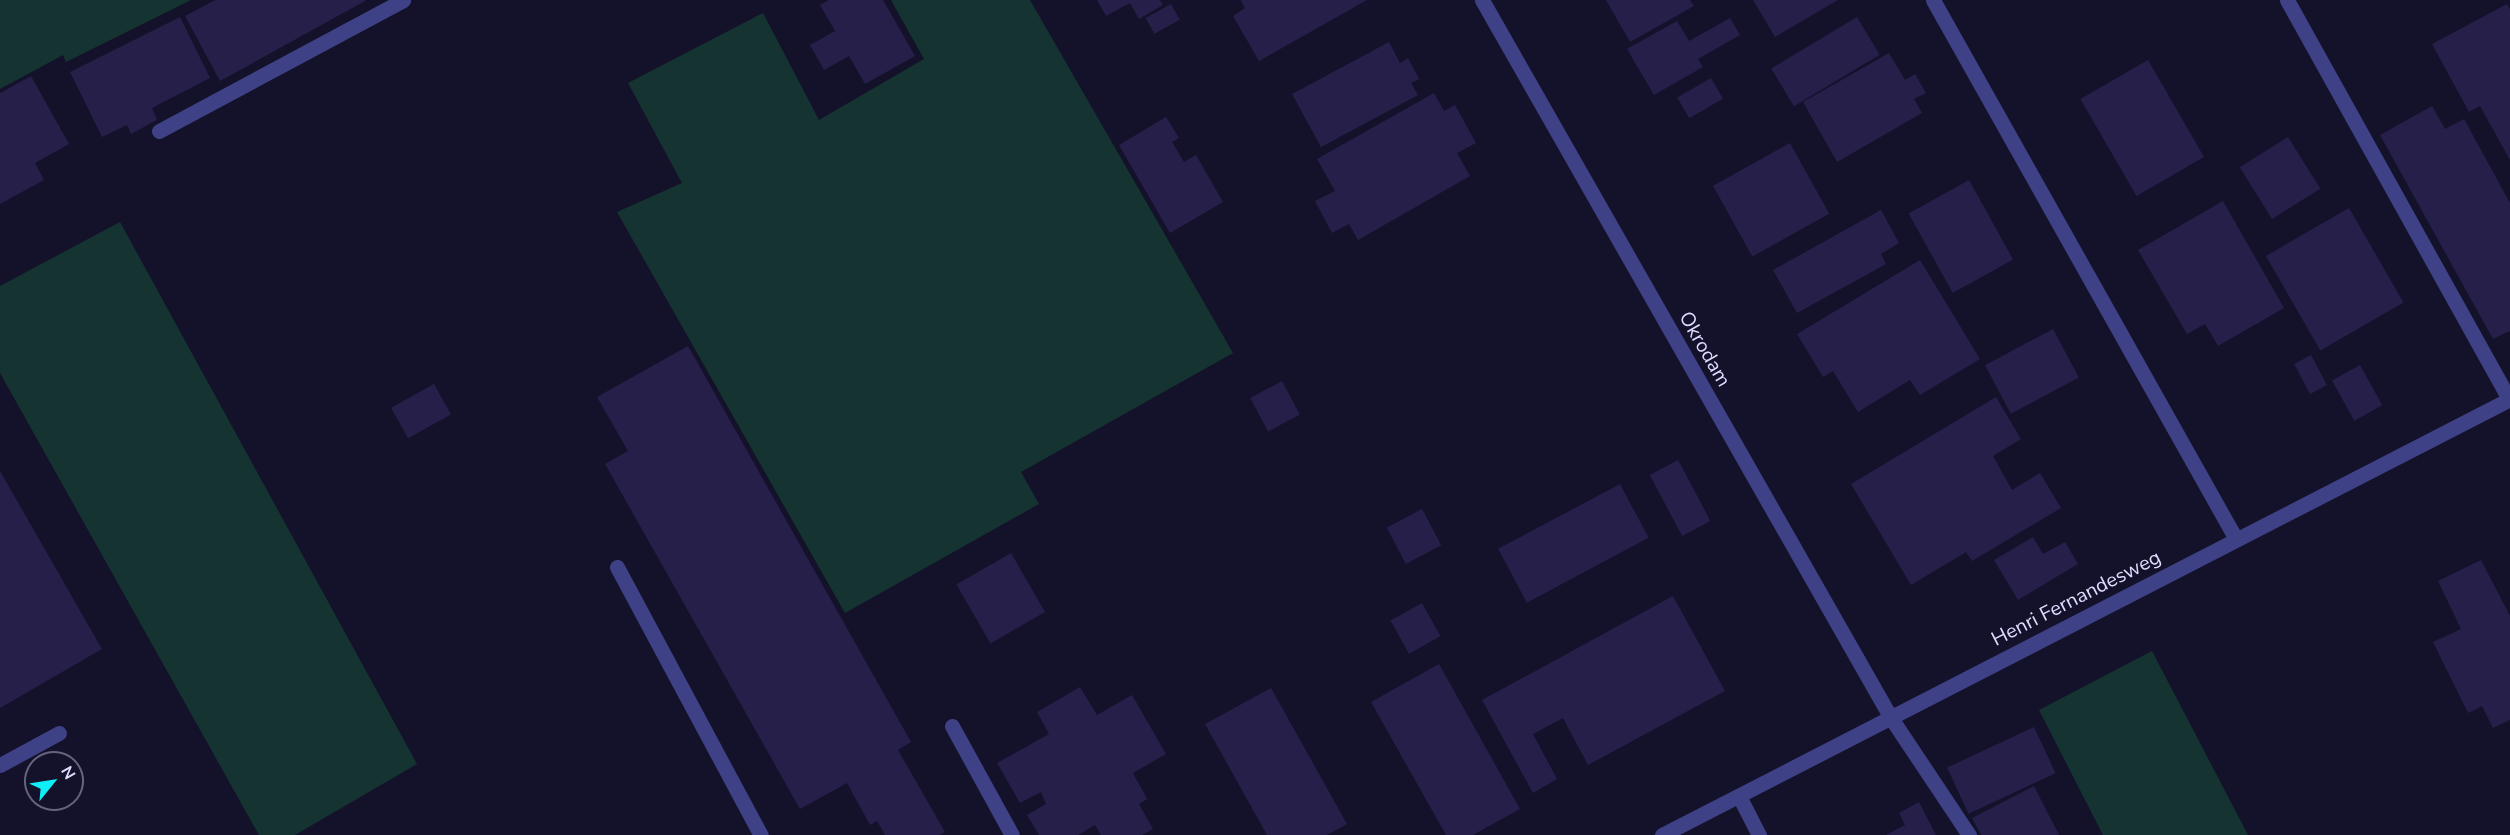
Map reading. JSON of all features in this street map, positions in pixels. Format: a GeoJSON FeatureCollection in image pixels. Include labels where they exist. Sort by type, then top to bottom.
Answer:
{"type":"FeatureCollection","features":[{"type":"Feature","properties":{"kind":"street"},"geometry":{"type":"LineString","coordinates":[[159,131],[403,0]]}},
{"type":"Feature","properties":{"kind":"street","name":"Okrodam"},"geometry":{"type":"LineString","coordinates":[[1482,0],[1891,718],[1969,835]]}},
{"type":"Feature","properties":{"kind":"street"},"geometry":{"type":"LineString","coordinates":[[1933,0],[2236,539]]}},
{"type":"Feature","properties":{"kind":"street"},"geometry":{"type":"LineString","coordinates":[[2287,0],[2510,399]]}},
{"type":"Feature","properties":{"kind":"street","name":"Henri Fernandesweg"},"geometry":{"type":"LineString","coordinates":[[1662,835],[2510,399]]}},
{"type":"Feature","properties":{"kind":"street"},"geometry":{"type":"LineString","coordinates":[[617,567],[761,835]]}},
{"type":"Feature","properties":{"kind":"street"},"geometry":{"type":"LineString","coordinates":[[952,726],[1012,835]]}},
{"type":"Feature","properties":{"kind":"street"},"geometry":{"type":"LineString","coordinates":[[0,765],[59,733]]}},
{"type":"Feature","properties":{"kind":"street"},"geometry":{"type":"LineString","coordinates":[[1739,795],[1759,835]]}},
{"type":"Feature","properties":{"kind":"green space"},"geometry":{"type":"Polygon","coordinates":[[[0,0],[191,0],[66,62],[63,55],[0,89],[0,0]]]}},
{"type":"Feature","properties":{"kind":"green space"},"geometry":{"type":"Polygon","coordinates":[[[891,0],[1030,0],[1233,353],[1021,472],[1039,504],[845,613],[617,212],[682,183],[628,83],[763,13],[819,120],[924,59],[891,0]]]}},
{"type":"Feature","properties":{"kind":"green space"},"geometry":{"type":"Polygon","coordinates":[[[120,222],[417,764],[295,835],[259,835],[0,373],[0,286],[120,222]]]}},
{"type":"Feature","properties":{"kind":"green space"},"geometry":{"type":"Polygon","coordinates":[[[2152,651],[2248,835],[2103,835],[2039,710],[2152,651]]]}},
{"type":"Feature","properties":{"kind":"building"},"geometry":{"type":"Polygon","coordinates":[[[215,0],[365,1],[220,81],[185,16],[215,0]]]}},
{"type":"Feature","properties":{"kind":"building"},"geometry":{"type":"Polygon","coordinates":[[[829,0],[883,0],[915,56],[865,84],[849,56],[824,70],[810,45],[835,31],[820,5],[829,0]]]}},
{"type":"Feature","properties":{"kind":"building"},"geometry":{"type":"Polygon","coordinates":[[[1097,0],[1160,0],[1163,5],[1139,19],[1130,3],[1106,16],[1097,0]]]}},
{"type":"Feature","properties":{"kind":"building"},"geometry":{"type":"Polygon","coordinates":[[[1241,0],[1367,0],[1259,61],[1233,16],[1245,8],[1241,0]]]}},
{"type":"Feature","properties":{"kind":"building"},"geometry":{"type":"Polygon","coordinates":[[[1606,0],[1690,0],[1694,6],[1630,42],[1606,0]]]}},
{"type":"Feature","properties":{"kind":"building"},"geometry":{"type":"Polygon","coordinates":[[[1753,0],[1838,0],[1775,37],[1753,0]]]}},
{"type":"Feature","properties":{"kind":"building"},"geometry":{"type":"Polygon","coordinates":[[[1171,4],[1180,20],[1154,34],[1146,18],[1171,4]]]}},
{"type":"Feature","properties":{"kind":"building"},"geometry":{"type":"Polygon","coordinates":[[[2507,4],[2510,9],[2510,160],[2480,106],[2469,112],[2432,44],[2507,4]]]}},
{"type":"Feature","properties":{"kind":"building"},"geometry":{"type":"Polygon","coordinates":[[[180,17],[210,78],[152,108],[157,120],[131,134],[127,125],[102,137],[70,72],[180,17]]]}},
{"type":"Feature","properties":{"kind":"building"},"geometry":{"type":"Polygon","coordinates":[[[1857,17],[1880,55],[1794,106],[1771,69],[1857,17]]]}},
{"type":"Feature","properties":{"kind":"building"},"geometry":{"type":"Polygon","coordinates":[[[1730,18],[1740,35],[1698,59],[1703,67],[1654,95],[1627,49],[1677,21],[1689,41],[1730,18]]]}},
{"type":"Feature","properties":{"kind":"building"},"geometry":{"type":"Polygon","coordinates":[[[1389,42],[1400,63],[1408,58],[1419,79],[1411,83],[1418,95],[1321,147],[1292,94],[1389,42]]]}},
{"type":"Feature","properties":{"kind":"building"},"geometry":{"type":"Polygon","coordinates":[[[1889,53],[1905,80],[1915,74],[1926,93],[1914,99],[1922,113],[1837,162],[1803,102],[1889,53]]]}},
{"type":"Feature","properties":{"kind":"building"},"geometry":{"type":"Polygon","coordinates":[[[2148,60],[2204,157],[2136,196],[2080,99],[2148,60]]]}},
{"type":"Feature","properties":{"kind":"building"},"geometry":{"type":"Polygon","coordinates":[[[31,76],[69,144],[35,163],[44,180],[0,204],[0,93],[31,76]]]}},
{"type":"Feature","properties":{"kind":"building"},"geometry":{"type":"Polygon","coordinates":[[[1711,78],[1723,99],[1689,118],[1677,98],[1711,78]]]}},
{"type":"Feature","properties":{"kind":"building"},"geometry":{"type":"Polygon","coordinates":[[[1434,93],[1444,111],[1455,105],[1476,143],[1457,153],[1470,176],[1358,240],[1349,224],[1332,233],[1315,201],[1335,191],[1317,159],[1434,93]]]}},
{"type":"Feature","properties":{"kind":"building"},"geometry":{"type":"Polygon","coordinates":[[[2432,106],[2445,129],[2464,119],[2510,203],[2510,331],[2493,339],[2380,135],[2432,106]]]}},
{"type":"Feature","properties":{"kind":"building"},"geometry":{"type":"Polygon","coordinates":[[[1166,117],[1179,138],[1172,142],[1184,162],[1196,155],[1223,202],[1170,233],[1119,145],[1166,117]]]}},
{"type":"Feature","properties":{"kind":"building"},"geometry":{"type":"Polygon","coordinates":[[[2288,137],[2320,189],[2272,219],[2240,167],[2288,137]]]}},
{"type":"Feature","properties":{"kind":"building"},"geometry":{"type":"Polygon","coordinates":[[[1790,143],[1829,214],[1752,257],[1713,186],[1790,143]]]}},
{"type":"Feature","properties":{"kind":"building"},"geometry":{"type":"Polygon","coordinates":[[[1969,180],[2013,260],[1953,293],[1909,213],[1969,180]]]}},
{"type":"Feature","properties":{"kind":"building"},"geometry":{"type":"Polygon","coordinates":[[[2223,201],[2284,308],[2218,346],[2205,324],[2187,334],[2138,250],[2223,201]]]}},
{"type":"Feature","properties":{"kind":"building"},"geometry":{"type":"Polygon","coordinates":[[[2349,208],[2404,302],[2320,350],[2266,256],[2349,208]]]}},
{"type":"Feature","properties":{"kind":"building"},"geometry":{"type":"Polygon","coordinates":[[[1881,210],[1899,243],[1881,254],[1886,264],[1797,313],[1773,270],[1881,210]]]}},
{"type":"Feature","properties":{"kind":"building"},"geometry":{"type":"Polygon","coordinates":[[[1920,260],[1980,359],[1920,395],[1910,380],[1858,412],[1833,371],[1823,377],[1797,334],[1920,260]]]}},
{"type":"Feature","properties":{"kind":"building"},"geometry":{"type":"Polygon","coordinates":[[[2053,329],[2079,378],[2011,414],[1985,365],[2053,329]]]}},
{"type":"Feature","properties":{"kind":"building"},"geometry":{"type":"Polygon","coordinates":[[[688,346],[911,742],[898,750],[945,832],[939,835],[885,835],[877,821],[870,825],[847,783],[800,809],[605,464],[628,451],[597,397],[688,346]]]}},
{"type":"Feature","properties":{"kind":"building"},"geometry":{"type":"Polygon","coordinates":[[[2311,355],[2327,385],[2310,394],[2294,364],[2311,355]]]}},
{"type":"Feature","properties":{"kind":"building"},"geometry":{"type":"Polygon","coordinates":[[[2360,365],[2382,405],[2354,421],[2332,381],[2360,365]]]}},
{"type":"Feature","properties":{"kind":"building"},"geometry":{"type":"Polygon","coordinates":[[[1282,381],[1300,415],[1268,431],[1250,398],[1282,381]]]}},
{"type":"Feature","properties":{"kind":"building"},"geometry":{"type":"Polygon","coordinates":[[[434,384],[451,415],[408,438],[391,408],[434,384]]]}},
{"type":"Feature","properties":{"kind":"building"},"geometry":{"type":"Polygon","coordinates":[[[1996,397],[2021,439],[1993,456],[2012,490],[2040,473],[2061,508],[1972,561],[1966,552],[1911,585],[1851,484],[1996,397]]]}},
{"type":"Feature","properties":{"kind":"building"},"geometry":{"type":"Polygon","coordinates":[[[1678,460],[1710,521],[1682,536],[1650,475],[1678,460]]]}},
{"type":"Feature","properties":{"kind":"building"},"geometry":{"type":"Polygon","coordinates":[[[0,471],[102,649],[0,708],[0,471]]]}},
{"type":"Feature","properties":{"kind":"building"},"geometry":{"type":"Polygon","coordinates":[[[1620,484],[1649,538],[1527,603],[1498,549],[1620,484]]]}},
{"type":"Feature","properties":{"kind":"building"},"geometry":{"type":"Polygon","coordinates":[[[1422,509],[1441,545],[1406,564],[1387,528],[1422,509]]]}},
{"type":"Feature","properties":{"kind":"building"},"geometry":{"type":"Polygon","coordinates":[[[2033,537],[2043,554],[2065,542],[2078,564],[2018,600],[1994,560],[2033,537]]]}},
{"type":"Feature","properties":{"kind":"building"},"geometry":{"type":"Polygon","coordinates":[[[1011,553],[1045,612],[990,643],[956,584],[1011,553]]]}},
{"type":"Feature","properties":{"kind":"building"},"geometry":{"type":"Polygon","coordinates":[[[2481,560],[2510,616],[2510,720],[2493,728],[2482,706],[2468,713],[2433,642],[2461,629],[2438,581],[2481,560]]]}},
{"type":"Feature","properties":{"kind":"building"},"geometry":{"type":"Polygon","coordinates":[[[1673,596],[1725,691],[1588,765],[1563,718],[1533,734],[1557,779],[1533,793],[1482,700],[1673,596]]]}},
{"type":"Feature","properties":{"kind":"building"},"geometry":{"type":"Polygon","coordinates":[[[1422,603],[1440,636],[1409,654],[1391,620],[1422,603]]]}},
{"type":"Feature","properties":{"kind":"building"},"geometry":{"type":"Polygon","coordinates":[[[1439,664],[1520,809],[1473,835],[1446,835],[1371,702],[1439,664]]]}},
{"type":"Feature","properties":{"kind":"building"},"geometry":{"type":"Polygon","coordinates":[[[1080,687],[1097,715],[1132,695],[1166,754],[1133,773],[1147,799],[1139,804],[1153,829],[1142,835],[1101,835],[1095,825],[1078,835],[1039,835],[1027,815],[1046,804],[1041,792],[1020,803],[997,763],[1049,734],[1037,712],[1080,687]]]}},
{"type":"Feature","properties":{"kind":"building"},"geometry":{"type":"Polygon","coordinates":[[[1271,688],[1347,824],[1327,835],[1267,835],[1205,724],[1271,688]]]}},
{"type":"Feature","properties":{"kind":"building"},"geometry":{"type":"Polygon","coordinates":[[[2034,727],[2056,773],[1969,814],[1947,768],[2034,727]]]}},
{"type":"Feature","properties":{"kind":"building"},"geometry":{"type":"Polygon","coordinates":[[[2034,786],[2059,835],[1981,835],[1972,818],[2034,786]]]}},
{"type":"Feature","properties":{"kind":"building"},"geometry":{"type":"Polygon","coordinates":[[[1919,802],[1936,835],[1886,835],[1905,825],[1899,813],[1919,802]]]}}]}
